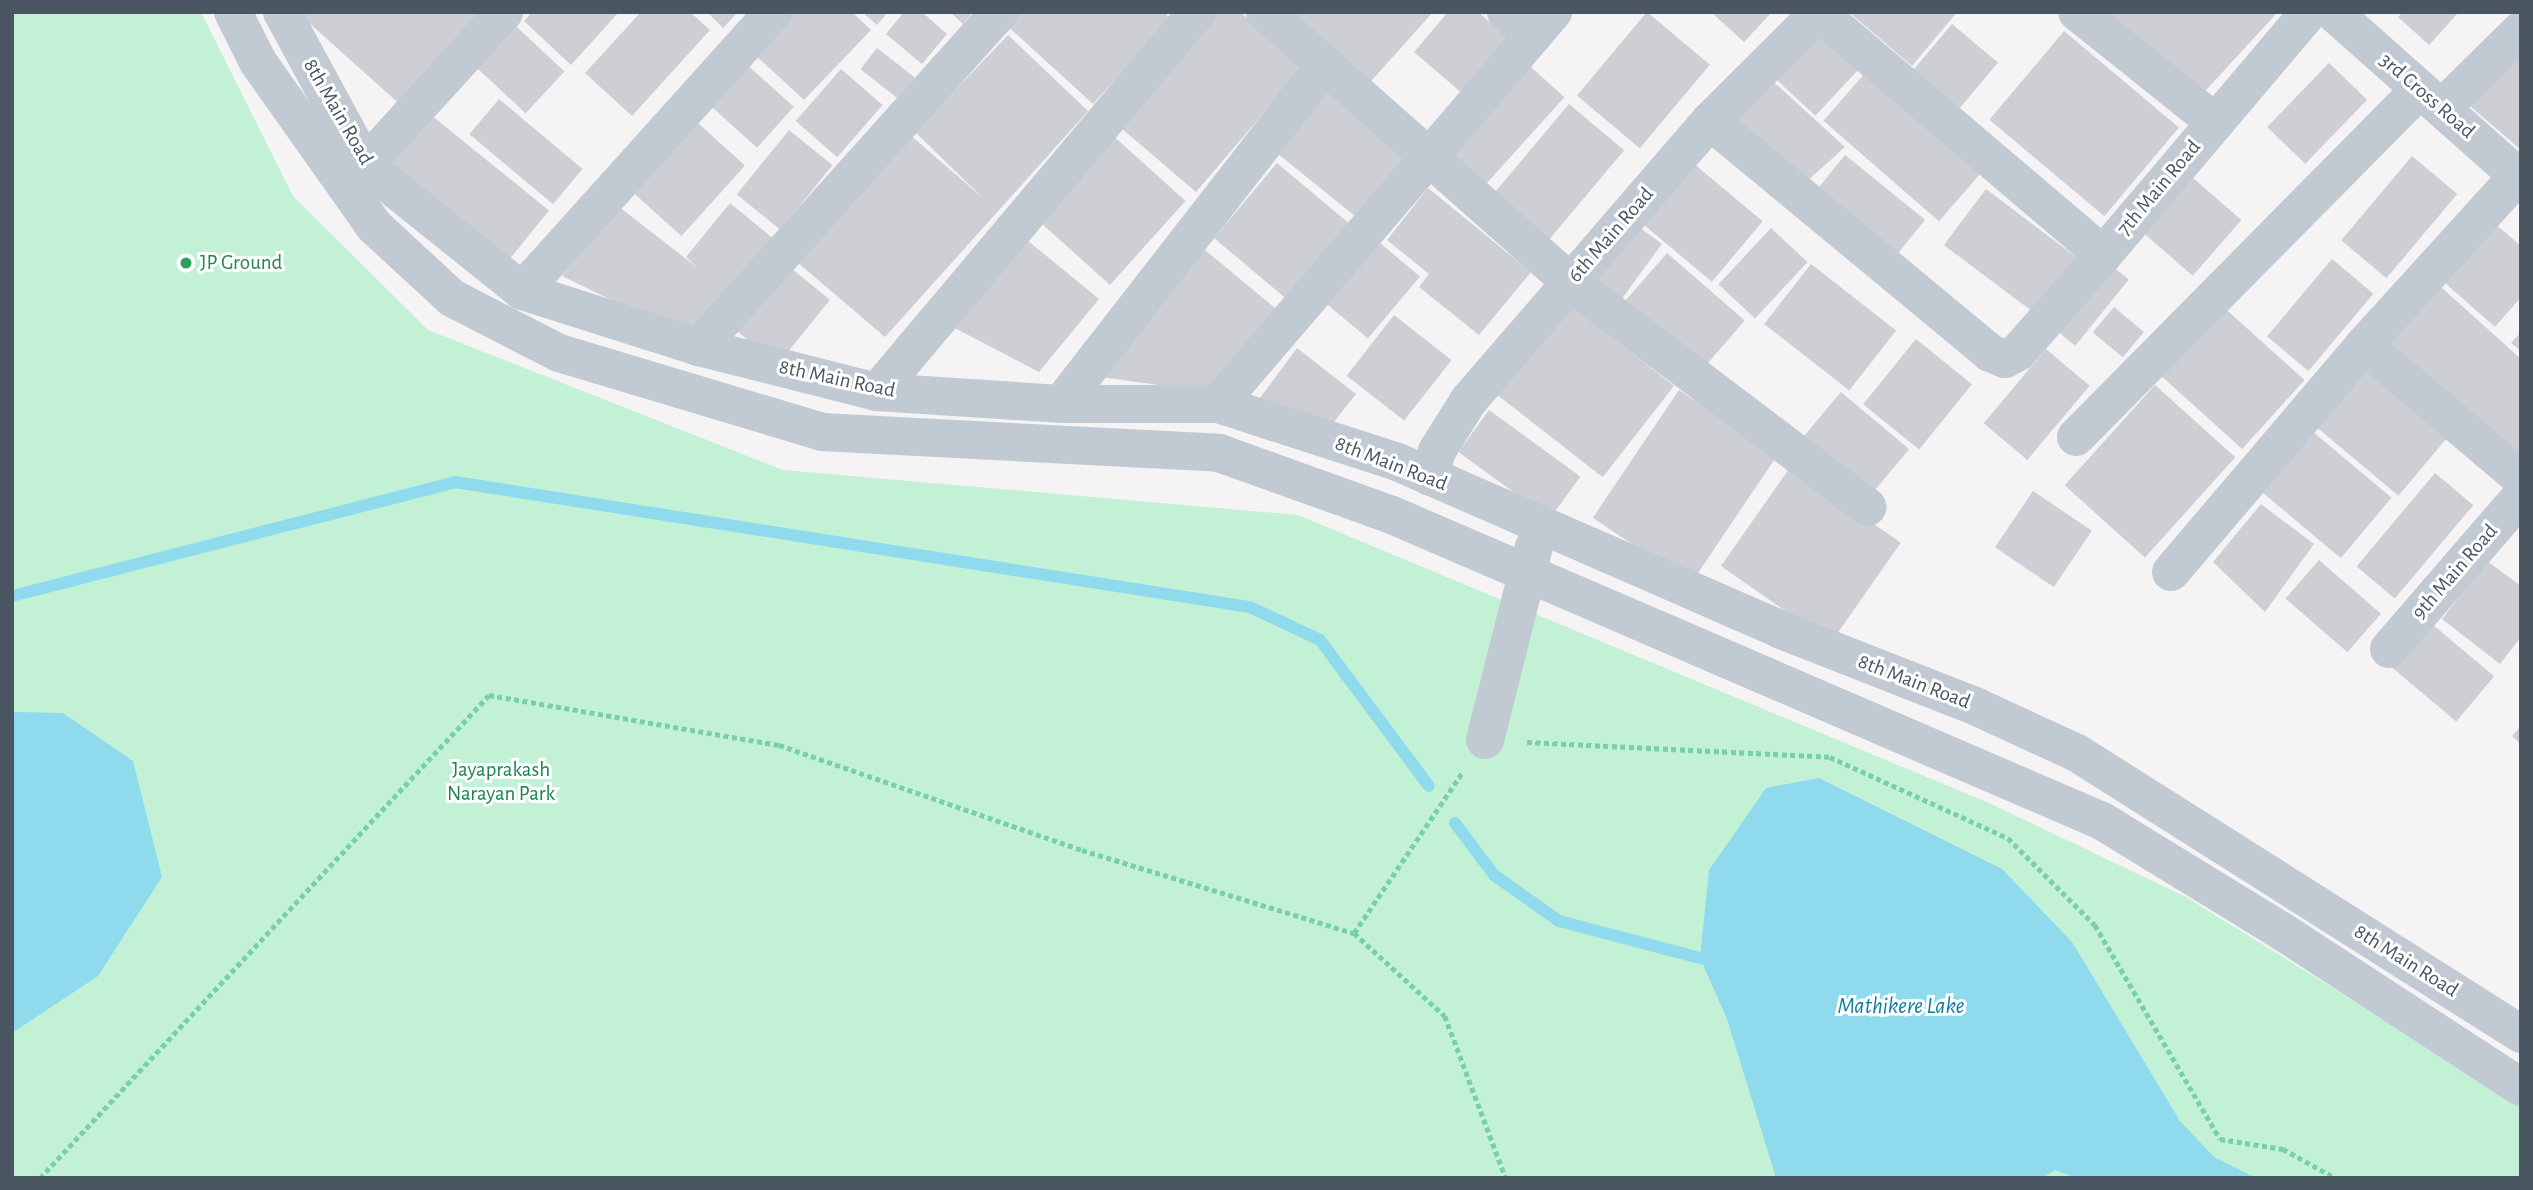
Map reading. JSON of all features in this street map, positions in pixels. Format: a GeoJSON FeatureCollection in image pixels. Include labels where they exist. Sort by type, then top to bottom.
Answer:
{"type":"FeatureCollection","features":[{"type":"Feature","properties":{"kind":"street"},"geometry":{"type":"LineString","coordinates":[[233,12],[258,62],[374,226],[452,298],[559,353],[822,432],[1219,453],[1392,515],[2102,821],[2283,932],[2521,1087]]}},
{"type":"Feature","properties":{"kind":"street","name":"8th Main Road"},"geometry":{"type":"LineString","coordinates":[[282,12],[365,165],[522,291],[699,347],[877,392],[1061,404],[1218,404],[1430,477],[2077,752],[2521,1034]]}},
{"type":"Feature","properties":{"kind":"street"},"geometry":{"type":"LineString","coordinates":[[365,165],[504,12]]}},
{"type":"Feature","properties":{"kind":"street"},"geometry":{"type":"LineString","coordinates":[[522,291],[773,12]]}},
{"type":"Feature","properties":{"kind":"street"},"geometry":{"type":"LineString","coordinates":[[699,347],[1000,12]]}},
{"type":"Feature","properties":{"kind":"street"},"geometry":{"type":"LineString","coordinates":[[877,392],[1197,12]]}},
{"type":"Feature","properties":{"kind":"street"},"geometry":{"type":"LineString","coordinates":[[1265,12],[1427,159],[1570,282],[1867,507]]}},
{"type":"Feature","properties":{"kind":"street"},"geometry":{"type":"LineString","coordinates":[[1819,12],[2103,255]]}},
{"type":"Feature","properties":{"kind":"street","name":"6th Main Road"},"geometry":{"type":"LineString","coordinates":[[1430,477],[1437,451],[1469,400],[1710,121],[1819,12]]}},
{"type":"Feature","properties":{"kind":"street"},"geometry":{"type":"LineString","coordinates":[[2077,12],[2215,122]]}},
{"type":"Feature","properties":{"kind":"street","name":"7th Main Road"},"geometry":{"type":"LineString","coordinates":[[1710,121],[1990,353],[2005,359],[2018,352],[2103,255],[2309,12]]}},
{"type":"Feature","properties":{"kind":"street","name":"3rd Cross Road"},"geometry":{"type":"LineString","coordinates":[[2333,12],[2519,178]]}},
{"type":"Feature","properties":{"kind":"street"},"geometry":{"type":"LineString","coordinates":[[1218,404],[1427,159],[1530,20]]}},
{"type":"Feature","properties":{"kind":"street"},"geometry":{"type":"LineString","coordinates":[[2076,437],[2431,99],[2521,30]]}},
{"type":"Feature","properties":{"kind":"street"},"geometry":{"type":"LineString","coordinates":[[1061,404],[1324,66]]}},
{"type":"Feature","properties":{"kind":"street"},"geometry":{"type":"LineString","coordinates":[[2171,572],[2364,345],[2519,178]]}},
{"type":"Feature","properties":{"kind":"street"},"geometry":{"type":"LineString","coordinates":[[2364,345],[2521,478]]}},
{"type":"Feature","properties":{"kind":"street","name":"9th Main Road"},"geometry":{"type":"LineString","coordinates":[[2389,649],[2521,496]]}},
{"type":"Feature","properties":{"kind":"street"},"geometry":{"type":"LineString","coordinates":[[1485,740],[1525,572],[1542,526]]}},
{"type":"Feature","properties":{"kind":"path"},"geometry":{"type":"LineString","coordinates":[[40,1178],[489,695],[779,745],[1082,850],[1354,933],[1445,1016],[1506,1178]]}},
{"type":"Feature","properties":{"kind":"path"},"geometry":{"type":"LineString","coordinates":[[1354,933],[1485,740],[1830,757],[2008,838],[2095,925],[2220,1139],[2283,1149],[2335,1178]]}},
{"type":"Feature","properties":{"kind":"green space","name":"Jayaprakash Narayan Park"},"geometry":{"type":"Polygon","coordinates":[[[12,12],[201,12],[293,196],[428,330],[783,470],[1298,515],[1989,803],[2186,897],[2521,1105],[2521,1178],[12,1178],[12,12]]]}},
{"type":"Feature","properties":{"kind":"water"},"geometry":{"type":"Polygon","coordinates":[[[12,712],[63,713],[133,761],[162,877],[98,976],[12,1033],[12,712]]]}},
{"type":"Feature","properties":{"kind":"water","name":"Mathikere Lake"},"geometry":{"type":"Polygon","coordinates":[[[1819,778],[2002,869],[2072,942],[2180,1121],[2214,1157],[2256,1178],[2077,1178],[2055,1170],[2042,1178],[1776,1178],[1727,1019],[1700,958],[1709,870],[1766,788],[1819,778]]]}},
{"type":"Feature","properties":{"kind":"building"},"geometry":{"type":"Polygon","coordinates":[[[297,12],[491,12],[405,109],[297,12]]]}},
{"type":"Feature","properties":{"kind":"building"},"geometry":{"type":"Polygon","coordinates":[[[532,12],[619,12],[571,65],[524,21],[532,12]]]}},
{"type":"Feature","properties":{"kind":"building"},"geometry":{"type":"Polygon","coordinates":[[[641,12],[690,12],[710,30],[632,116],[585,73],[641,12]]]}},
{"type":"Feature","properties":{"kind":"building"},"geometry":{"type":"Polygon","coordinates":[[[707,12],[738,12],[723,28],[707,12]]]}},
{"type":"Feature","properties":{"kind":"building"},"geometry":{"type":"Polygon","coordinates":[[[793,12],[852,12],[871,30],[804,100],[754,54],[793,12]]]}},
{"type":"Feature","properties":{"kind":"building"},"geometry":{"type":"Polygon","coordinates":[[[862,12],[888,12],[877,25],[862,12]]]}},
{"type":"Feature","properties":{"kind":"building"},"geometry":{"type":"Polygon","coordinates":[[[904,12],[922,12],[947,34],[922,64],[886,34],[904,12]]]}},
{"type":"Feature","properties":{"kind":"building"},"geometry":{"type":"Polygon","coordinates":[[[950,12],[973,12],[963,24],[950,12]]]}},
{"type":"Feature","properties":{"kind":"building"},"geometry":{"type":"Polygon","coordinates":[[[1012,12],[1164,12],[1171,19],[1093,104],[1003,22],[1012,12]]]}},
{"type":"Feature","properties":{"kind":"building"},"geometry":{"type":"Polygon","coordinates":[[[1207,12],[1240,12],[1304,66],[1196,192],[1114,122],[1207,12]]]}},
{"type":"Feature","properties":{"kind":"building"},"geometry":{"type":"Polygon","coordinates":[[[1279,12],[1433,12],[1364,89],[1279,12]]]}},
{"type":"Feature","properties":{"kind":"building"},"geometry":{"type":"Polygon","coordinates":[[[1448,12],[1478,12],[1510,40],[1463,94],[1414,52],[1448,12]]]}},
{"type":"Feature","properties":{"kind":"building"},"geometry":{"type":"Polygon","coordinates":[[[1647,12],[1710,65],[1640,148],[1577,95],[1647,12]]]}},
{"type":"Feature","properties":{"kind":"building"},"geometry":{"type":"Polygon","coordinates":[[[1711,12],[1772,12],[1744,42],[1711,12]]]}},
{"type":"Feature","properties":{"kind":"building"},"geometry":{"type":"Polygon","coordinates":[[[1849,12],[1957,12],[1912,66],[1849,12]]]}},
{"type":"Feature","properties":{"kind":"building"},"geometry":{"type":"Polygon","coordinates":[[[2102,12],[2274,12],[2276,14],[2197,100],[2102,12]]]}},
{"type":"Feature","properties":{"kind":"building"},"geometry":{"type":"Polygon","coordinates":[[[2403,12],[2459,12],[2429,45],[2398,17],[2403,12]]]}},
{"type":"Feature","properties":{"kind":"building"},"geometry":{"type":"Polygon","coordinates":[[[506,17],[565,72],[526,113],[467,59],[506,17]]]}},
{"type":"Feature","properties":{"kind":"building"},"geometry":{"type":"Polygon","coordinates":[[[1824,20],[1867,60],[1815,116],[1772,76],[1824,20]]]}},
{"type":"Feature","properties":{"kind":"building"},"geometry":{"type":"Polygon","coordinates":[[[1952,24],[1998,63],[1953,116],[1907,78],[1952,24]]]}},
{"type":"Feature","properties":{"kind":"building"},"geometry":{"type":"Polygon","coordinates":[[[2064,31],[2179,127],[2104,216],[1989,120],[2064,31]]]}},
{"type":"Feature","properties":{"kind":"building"},"geometry":{"type":"Polygon","coordinates":[[[1008,35],[1088,111],[885,337],[790,256],[901,127],[984,199],[915,132],[1008,35]]]}},
{"type":"Feature","properties":{"kind":"building"},"geometry":{"type":"Polygon","coordinates":[[[877,48],[915,78],[898,99],[860,69],[877,48]]]}},
{"type":"Feature","properties":{"kind":"building"},"geometry":{"type":"Polygon","coordinates":[[[2521,49],[2521,150],[2470,106],[2521,49]]]}},
{"type":"Feature","properties":{"kind":"building"},"geometry":{"type":"Polygon","coordinates":[[[1522,59],[1564,97],[1484,186],[1442,148],[1522,59]]]}},
{"type":"Feature","properties":{"kind":"building"},"geometry":{"type":"Polygon","coordinates":[[[744,62],[794,107],[757,148],[707,103],[744,62]]]}},
{"type":"Feature","properties":{"kind":"building"},"geometry":{"type":"Polygon","coordinates":[[[2329,63],[2367,100],[2305,164],[2267,127],[2329,63]]]}},
{"type":"Feature","properties":{"kind":"building"},"geometry":{"type":"Polygon","coordinates":[[[1872,65],[1987,165],[1939,221],[1823,121],[1872,65]]]}},
{"type":"Feature","properties":{"kind":"building"},"geometry":{"type":"Polygon","coordinates":[[[841,69],[883,105],[837,157],[796,121],[841,69]]]}},
{"type":"Feature","properties":{"kind":"building"},"geometry":{"type":"Polygon","coordinates":[[[1765,74],[1845,147],[1806,182],[1730,120],[1765,74]]]}},
{"type":"Feature","properties":{"kind":"building"},"geometry":{"type":"Polygon","coordinates":[[[1326,86],[1412,156],[1360,220],[1274,151],[1326,86]]]}},
{"type":"Feature","properties":{"kind":"building"},"geometry":{"type":"Polygon","coordinates":[[[499,99],[582,169],[553,204],[469,134],[499,99]]]}},
{"type":"Feature","properties":{"kind":"building"},"geometry":{"type":"Polygon","coordinates":[[[1569,104],[1624,150],[1542,248],[1487,202],[1569,104]]]}},
{"type":"Feature","properties":{"kind":"building"},"geometry":{"type":"Polygon","coordinates":[[[420,106],[549,210],[501,270],[372,165],[420,106]]]}},
{"type":"Feature","properties":{"kind":"building"},"geometry":{"type":"Polygon","coordinates":[[[690,116],[745,166],[681,236],[626,187],[690,116]]]}},
{"type":"Feature","properties":{"kind":"building"},"geometry":{"type":"Polygon","coordinates":[[[789,130],[833,165],[780,230],[737,195],[789,130]]]}},
{"type":"Feature","properties":{"kind":"building"},"geometry":{"type":"Polygon","coordinates":[[[1109,132],[1186,201],[1110,285],[1033,216],[1109,132]]]}},
{"type":"Feature","properties":{"kind":"building"},"geometry":{"type":"Polygon","coordinates":[[[1845,155],[1925,220],[1892,261],[1812,196],[1845,155]]]}},
{"type":"Feature","properties":{"kind":"building"},"geometry":{"type":"Polygon","coordinates":[[[2412,156],[2457,194],[2386,278],[2341,240],[2412,156]]]}},
{"type":"Feature","properties":{"kind":"building"},"geometry":{"type":"Polygon","coordinates":[[[1686,157],[1763,221],[1712,282],[1635,218],[1686,157]]]}},
{"type":"Feature","properties":{"kind":"building"},"geometry":{"type":"Polygon","coordinates":[[[1277,163],[1357,230],[1294,305],[1214,238],[1277,163]]]}},
{"type":"Feature","properties":{"kind":"building"},"geometry":{"type":"Polygon","coordinates":[[[2193,178],[2241,220],[2193,276],[2144,234],[2193,178]]]}},
{"type":"Feature","properties":{"kind":"building"},"geometry":{"type":"Polygon","coordinates":[[[1428,188],[1531,272],[1479,335],[1419,287],[1429,274],[1387,240],[1428,188]]]}},
{"type":"Feature","properties":{"kind":"building"},"geometry":{"type":"Polygon","coordinates":[[[1986,189],[2079,259],[2037,315],[1944,245],[1986,189]]]}},
{"type":"Feature","properties":{"kind":"building"},"geometry":{"type":"Polygon","coordinates":[[[730,203],[775,240],[690,338],[562,276],[618,206],[699,269],[686,257],[730,203]]]}},
{"type":"Feature","properties":{"kind":"building"},"geometry":{"type":"Polygon","coordinates":[[[2487,217],[2521,246],[2521,297],[2495,327],[2436,275],[2487,217]]]}},
{"type":"Feature","properties":{"kind":"building"},"geometry":{"type":"Polygon","coordinates":[[[1632,222],[1662,244],[1618,304],[1589,282],[1632,222]]]}},
{"type":"Feature","properties":{"kind":"building"},"geometry":{"type":"Polygon","coordinates":[[[1771,228],[1808,262],[1755,318],[1718,284],[1771,228]]]}},
{"type":"Feature","properties":{"kind":"building"},"geometry":{"type":"Polygon","coordinates":[[[1022,236],[1099,299],[1039,372],[945,323],[1022,236]]]}},
{"type":"Feature","properties":{"kind":"building"},"geometry":{"type":"Polygon","coordinates":[[[1374,238],[1420,277],[1368,339],[1322,300],[1374,238]]]}},
{"type":"Feature","properties":{"kind":"building"},"geometry":{"type":"Polygon","coordinates":[[[1199,245],[1287,318],[1217,393],[1093,376],[1199,245]]]}},
{"type":"Feature","properties":{"kind":"building"},"geometry":{"type":"Polygon","coordinates":[[[1667,253],[1745,321],[1698,374],[1620,307],[1667,253]]]}},
{"type":"Feature","properties":{"kind":"building"},"geometry":{"type":"Polygon","coordinates":[[[2332,259],[2373,294],[2308,371],[2267,336],[2332,259]]]}},
{"type":"Feature","properties":{"kind":"building"},"geometry":{"type":"Polygon","coordinates":[[[781,260],[830,300],[778,364],[729,325],[781,260]]]}},
{"type":"Feature","properties":{"kind":"building"},"geometry":{"type":"Polygon","coordinates":[[[2107,262],[2129,280],[2075,346],[2054,328],[2107,262]]]}},
{"type":"Feature","properties":{"kind":"building"},"geometry":{"type":"Polygon","coordinates":[[[1811,264],[1896,330],[1849,390],[1764,324],[1811,264]]]}},
{"type":"Feature","properties":{"kind":"building"},"geometry":{"type":"Polygon","coordinates":[[[2432,279],[2521,359],[2521,455],[2381,337],[2432,279]]]}},
{"type":"Feature","properties":{"kind":"building"},"geometry":{"type":"Polygon","coordinates":[[[1563,299],[1674,386],[1603,477],[1492,390],[1563,299]]]}},
{"type":"Feature","properties":{"kind":"building"},"geometry":{"type":"Polygon","coordinates":[[[2219,303],[2304,380],[2242,449],[2157,372],[2219,303]]]}},
{"type":"Feature","properties":{"kind":"building"},"geometry":{"type":"Polygon","coordinates":[[[2114,307],[2144,332],[2123,357],[2093,332],[2114,307]]]}},
{"type":"Feature","properties":{"kind":"building"},"geometry":{"type":"Polygon","coordinates":[[[1394,315],[1452,360],[1404,421],[1347,376],[1394,315]]]}},
{"type":"Feature","properties":{"kind":"building"},"geometry":{"type":"Polygon","coordinates":[[[2521,332],[2521,351],[2511,343],[2521,332]]]}},
{"type":"Feature","properties":{"kind":"building"},"geometry":{"type":"Polygon","coordinates":[[[1916,339],[1972,384],[1919,450],[1863,404],[1916,339]]]}},
{"type":"Feature","properties":{"kind":"building"},"geometry":{"type":"Polygon","coordinates":[[[1297,348],[1356,394],[1330,427],[1257,402],[1297,348]]]}},
{"type":"Feature","properties":{"kind":"building"},"geometry":{"type":"Polygon","coordinates":[[[2046,349],[2090,386],[2027,460],[1984,423],[2046,349]]]}},
{"type":"Feature","properties":{"kind":"building"},"geometry":{"type":"Polygon","coordinates":[[[2361,360],[2450,435],[2398,496],[2310,421],[2361,360]]]}},
{"type":"Feature","properties":{"kind":"building"},"geometry":{"type":"Polygon","coordinates":[[[2155,385],[2235,457],[2145,558],[2065,485],[2155,385]]]}},
{"type":"Feature","properties":{"kind":"building"},"geometry":{"type":"Polygon","coordinates":[[[1679,390],[1777,456],[1691,584],[1593,518],[1679,390]]]}},
{"type":"Feature","properties":{"kind":"building"},"geometry":{"type":"Polygon","coordinates":[[[1841,392],[1909,449],[1868,498],[1800,441],[1841,392]]]}},
{"type":"Feature","properties":{"kind":"building"},"geometry":{"type":"Polygon","coordinates":[[[1489,410],[1580,476],[1550,518],[1458,452],[1489,410]]]}},
{"type":"Feature","properties":{"kind":"building"},"geometry":{"type":"Polygon","coordinates":[[[2305,425],[2392,498],[2341,558],[2254,486],[2305,425]]]}},
{"type":"Feature","properties":{"kind":"building"},"geometry":{"type":"Polygon","coordinates":[[[1791,466],[1901,543],[1831,643],[1721,566],[1791,466]]]}},
{"type":"Feature","properties":{"kind":"building"},"geometry":{"type":"Polygon","coordinates":[[[2435,473],[2473,505],[2395,599],[2357,566],[2435,473]]]}},
{"type":"Feature","properties":{"kind":"building"},"geometry":{"type":"Polygon","coordinates":[[[2033,491],[2092,531],[2054,587],[1995,547],[2033,491]]]}},
{"type":"Feature","properties":{"kind":"building"},"geometry":{"type":"Polygon","coordinates":[[[2261,504],[2314,544],[2265,612],[2213,562],[2261,504]]]}},
{"type":"Feature","properties":{"kind":"building"},"geometry":{"type":"Polygon","coordinates":[[[2319,560],[2381,614],[2347,652],[2286,598],[2319,560]]]}},
{"type":"Feature","properties":{"kind":"building"},"geometry":{"type":"Polygon","coordinates":[[[2487,561],[2521,586],[2521,637],[2500,664],[2442,619],[2487,561]]]}},
{"type":"Feature","properties":{"kind":"building"},"geometry":{"type":"Polygon","coordinates":[[[2426,619],[2494,676],[2456,721],[2388,664],[2426,619]]]}},
{"type":"Feature","properties":{"kind":"building"},"geometry":{"type":"Polygon","coordinates":[[[2521,726],[2521,744],[2512,736],[2521,726]]]}},
{"type":"Feature","properties":{"kind":"waterway"},"geometry":{"type":"LineString","coordinates":[[12,596],[455,482],[1250,607],[1320,640],[1429,786]]}},
{"type":"Feature","properties":{"kind":"waterway"},"geometry":{"type":"LineString","coordinates":[[1455,823],[1494,875],[1559,921],[1715,962]]}},
{"type":"Feature","properties":{"kind":"place","name":"JP Ground"},"geometry":{"type":"Point","coordinates":[186,263]}}]}
